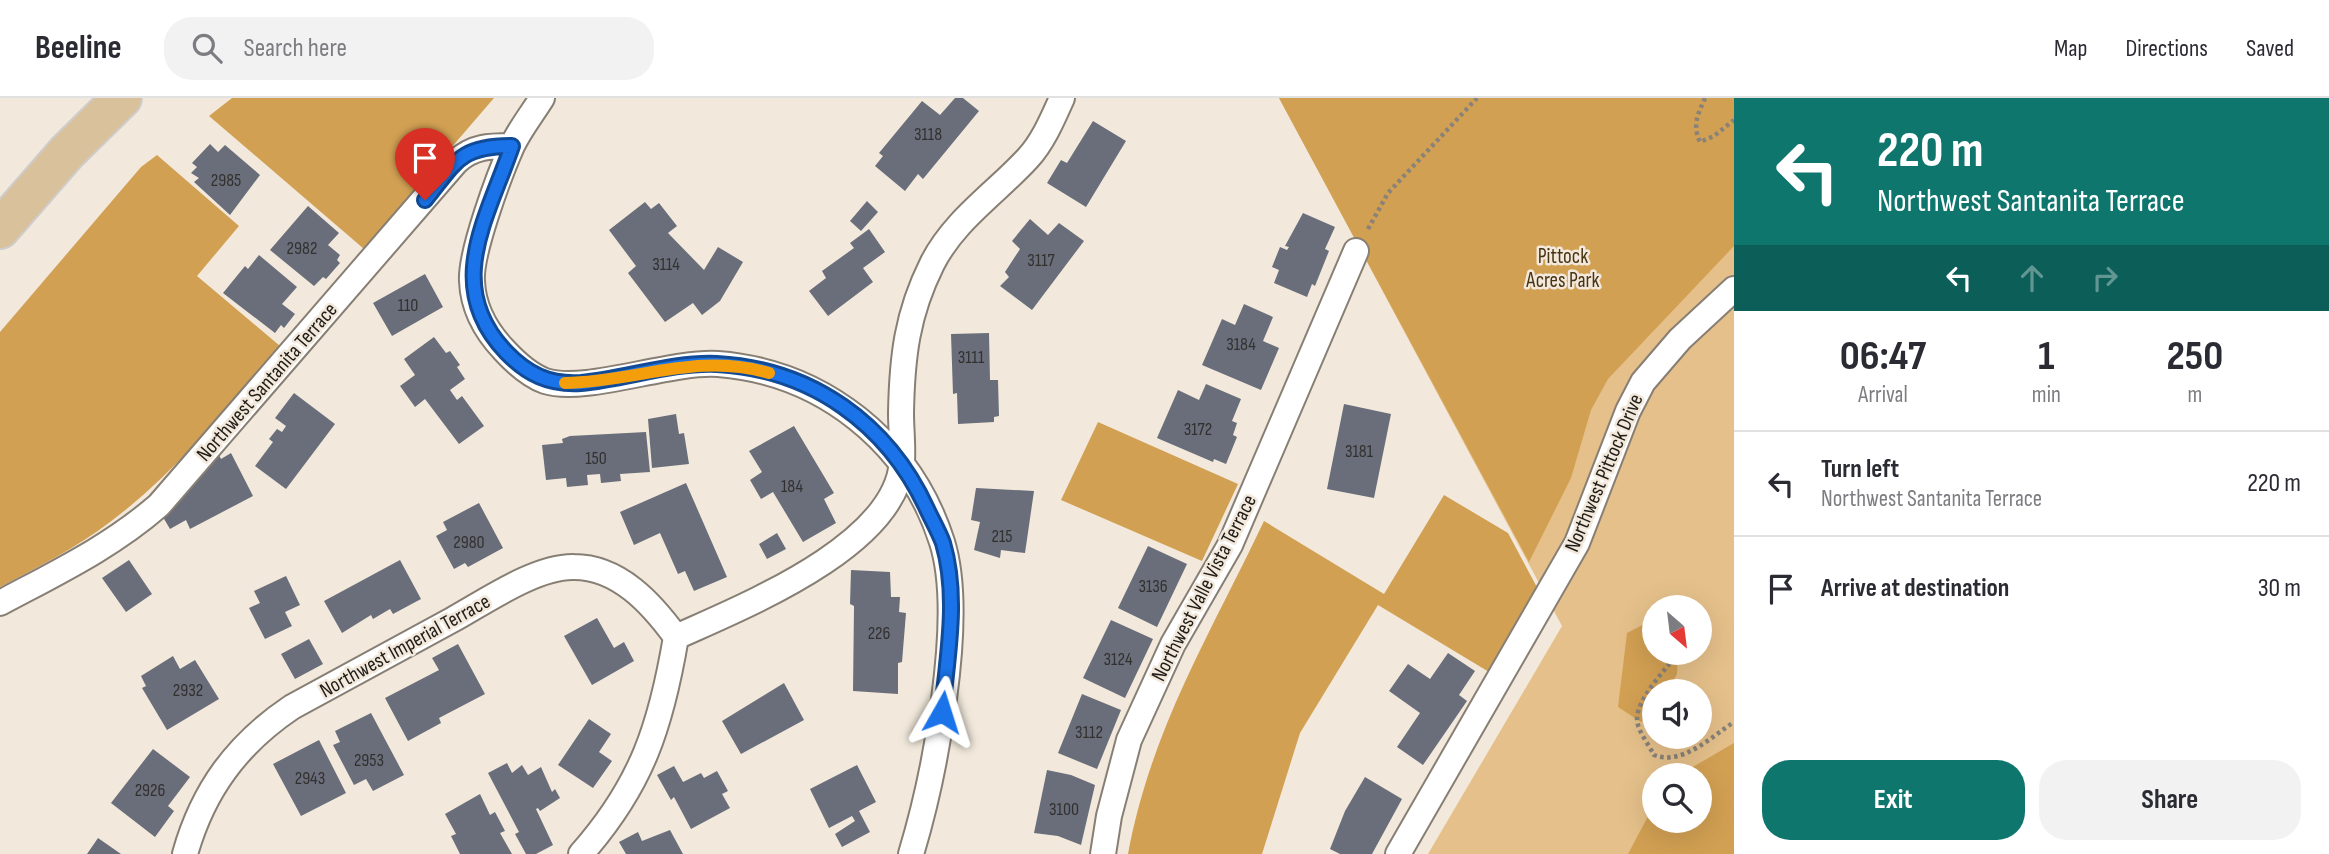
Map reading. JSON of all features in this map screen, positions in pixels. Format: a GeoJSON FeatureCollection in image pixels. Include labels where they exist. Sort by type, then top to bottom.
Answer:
{"type":"FeatureCollection","features":[{"type":"Feature","properties":{"kind":"main road"},"geometry":{"type":"LineString","coordinates":[[0,229],[67,152],[122,98]]}},
{"type":"Feature","properties":{"kind":"street"},"geometry":{"type":"LineString","coordinates":[[542,98],[512,146],[475,250],[472,279],[477,309],[490,335],[523,368],[544,380],[558,383],[580,383],[679,366],[716,364],[755,369],[810,386],[858,417],[902,463],[943,543],[950,594],[949,643],[942,712],[926,804],[911,854]]}},
{"type":"Feature","properties":{"kind":"street"},"geometry":{"type":"LineString","coordinates":[[581,854],[616,809],[640,767],[656,729],[676,637],[769,595],[828,561],[846,547],[884,505],[897,482],[902,463],[901,415],[905,335],[933,261],[969,213],[1030,157],[1062,98]]}},
{"type":"Feature","properties":{"kind":"street","name":"Northwest Santanita Terrace"},"geometry":{"type":"LineString","coordinates":[[0,603],[96,552],[131,529],[159,505],[456,162],[466,153],[478,148],[512,146]]}},
{"type":"Feature","properties":{"kind":"street","name":"Northwest Valle Vista Terrace"},"geometry":{"type":"LineString","coordinates":[[1103,854],[1109,816],[1129,740],[1173,644],[1230,545],[1356,251]]}},
{"type":"Feature","properties":{"kind":"street","name":"Northwest Pittock Drive"},"geometry":{"type":"LineString","coordinates":[[1398,854],[1577,542],[1628,411],[1643,382],[1680,339],[1734,289]]}},
{"type":"Feature","properties":{"kind":"street","name":"Northwest Imperial Terrace"},"geometry":{"type":"LineString","coordinates":[[185,854],[208,793],[235,755],[266,725],[292,707],[524,581],[573,566],[598,570],[636,591],[655,609],[676,637]]}},
{"type":"Feature","properties":{"kind":"path"},"geometry":{"type":"LineString","coordinates":[[1356,251],[1388,193],[1477,98]]}},
{"type":"Feature","properties":{"kind":"path"},"geometry":{"type":"LineString","coordinates":[[1705,98],[1696,118],[1695,132],[1700,142],[1714,136],[1734,120]]}},
{"type":"Feature","properties":{"kind":"path"},"geometry":{"type":"LineString","coordinates":[[1669,665],[1640,707],[1637,721],[1654,755],[1666,760],[1681,756],[1734,722]]}},
{"type":"Feature","properties":{"kind":"green space"},"geometry":{"type":"Polygon","coordinates":[[[232,98],[494,98],[364,249],[209,116],[232,98]]]}},
{"type":"Feature","properties":{"kind":"green space","name":"Pittock Acres Park"},"geometry":{"type":"Polygon","coordinates":[[[1279,98],[1734,98],[1734,854],[1428,854],[1562,626],[1279,98]]]}},
{"type":"Feature","properties":{"kind":"green space"},"geometry":{"type":"Polygon","coordinates":[[[1279,98],[1734,98],[1734,246],[1608,379],[1591,410],[1571,478],[1529,562],[1279,98]]]}},
{"type":"Feature","properties":{"kind":"green space"},"geometry":{"type":"Polygon","coordinates":[[[157,155],[239,226],[197,276],[280,346],[200,439],[134,503],[84,540],[0,587],[0,332],[141,167],[157,155]]]}},
{"type":"Feature","properties":{"kind":"green space"},"geometry":{"type":"Polygon","coordinates":[[[1098,422],[1238,484],[1202,561],[1061,500],[1098,422]]]}},
{"type":"Feature","properties":{"kind":"green space"},"geometry":{"type":"Polygon","coordinates":[[[1444,495],[1508,533],[1539,591],[1489,672],[1378,605],[1300,733],[1262,854],[1128,854],[1138,808],[1167,723],[1264,521],[1384,594],[1444,495]]]}},
{"type":"Feature","properties":{"kind":"green space"},"geometry":{"type":"Polygon","coordinates":[[[1642,625],[1642,665],[1677,665],[1674,679],[1642,679],[1641,722],[1618,707],[1627,633],[1642,625]]]}},
{"type":"Feature","properties":{"kind":"green space"},"geometry":{"type":"Polygon","coordinates":[[[1734,743],[1734,854],[1628,854],[1642,828],[1642,833],[1712,833],[1712,763],[1700,763],[1734,743]]]}},
{"type":"Feature","properties":{"kind":"building"},"geometry":{"type":"Polygon","coordinates":[[[955,98],[963,98],[979,111],[923,179],[918,174],[905,191],[875,166],[883,156],[879,153],[922,101],[940,115],[955,98]]]}},
{"type":"Feature","properties":{"kind":"building"},"geometry":{"type":"Polygon","coordinates":[[[1093,121],[1126,141],[1086,207],[1047,183],[1061,160],[1067,163],[1093,121]]]}},
{"type":"Feature","properties":{"kind":"building"},"geometry":{"type":"Polygon","coordinates":[[[210,144],[218,152],[225,145],[260,175],[230,215],[194,182],[199,178],[191,173],[197,167],[192,163],[210,144]]]}},
{"type":"Feature","properties":{"kind":"building"},"geometry":{"type":"Polygon","coordinates":[[[867,201],[878,212],[861,231],[850,221],[867,201]]]}},
{"type":"Feature","properties":{"kind":"building"},"geometry":{"type":"Polygon","coordinates":[[[645,202],[651,209],[659,203],[677,226],[668,233],[704,270],[718,247],[743,262],[720,301],[702,315],[693,303],[665,322],[628,273],[636,266],[609,230],[645,202]]]}},
{"type":"Feature","properties":{"kind":"building"},"geometry":{"type":"Polygon","coordinates":[[[308,206],[339,233],[328,245],[340,255],[337,260],[340,263],[326,279],[323,277],[314,286],[270,250],[308,206]]]}},
{"type":"Feature","properties":{"kind":"building"},"geometry":{"type":"Polygon","coordinates":[[[1303,213],[1335,227],[1325,249],[1329,251],[1315,286],[1312,284],[1307,297],[1274,283],[1279,270],[1272,267],[1280,247],[1287,250],[1289,247],[1285,246],[1303,213]]]}},
{"type":"Feature","properties":{"kind":"building"},"geometry":{"type":"Polygon","coordinates":[[[1030,219],[1048,235],[1059,223],[1084,241],[1032,310],[1000,286],[1009,277],[1005,272],[1020,249],[1012,241],[1030,219]]]}},
{"type":"Feature","properties":{"kind":"building"},"geometry":{"type":"Polygon","coordinates":[[[869,229],[885,252],[863,268],[873,282],[828,316],[809,291],[826,278],[822,271],[854,248],[850,243],[869,229]]]}},
{"type":"Feature","properties":{"kind":"building"},"geometry":{"type":"Polygon","coordinates":[[[259,255],[297,287],[282,304],[295,314],[284,328],[281,325],[275,333],[223,293],[245,266],[248,269],[259,255]]]}},
{"type":"Feature","properties":{"kind":"building"},"geometry":{"type":"Polygon","coordinates":[[[425,274],[443,307],[392,336],[373,303],[425,274]]]}},
{"type":"Feature","properties":{"kind":"building"},"geometry":{"type":"Polygon","coordinates":[[[1244,304],[1273,317],[1263,341],[1279,348],[1261,390],[1202,365],[1222,319],[1235,325],[1244,304]]]}},
{"type":"Feature","properties":{"kind":"building"},"geometry":{"type":"Polygon","coordinates":[[[989,333],[990,380],[998,380],[999,416],[994,417],[994,422],[958,424],[957,393],[953,394],[951,334],[989,333]]]}},
{"type":"Feature","properties":{"kind":"building"},"geometry":{"type":"Polygon","coordinates":[[[434,337],[446,353],[450,351],[460,365],[457,367],[465,379],[450,390],[457,400],[462,396],[484,426],[459,444],[425,399],[415,407],[400,386],[415,375],[404,359],[434,337]]]}},
{"type":"Feature","properties":{"kind":"building"},"geometry":{"type":"Polygon","coordinates":[[[1206,384],[1241,399],[1232,421],[1237,423],[1233,435],[1237,437],[1226,464],[1214,459],[1213,462],[1157,438],[1178,390],[1199,400],[1206,384]]]}},
{"type":"Feature","properties":{"kind":"building"},"geometry":{"type":"Polygon","coordinates":[[[294,393],[335,424],[286,489],[255,466],[273,442],[269,439],[277,429],[282,432],[286,426],[275,418],[294,393]]]}},
{"type":"Feature","properties":{"kind":"building"},"geometry":{"type":"Polygon","coordinates":[[[1344,404],[1391,414],[1374,498],[1327,489],[1344,404]]]}},
{"type":"Feature","properties":{"kind":"building"},"geometry":{"type":"Polygon","coordinates":[[[676,414],[679,434],[684,433],[689,464],[652,468],[648,419],[676,414]]]}},
{"type":"Feature","properties":{"kind":"building"},"geometry":{"type":"Polygon","coordinates":[[[794,426],[834,493],[824,499],[836,523],[803,542],[773,492],[761,499],[750,480],[762,472],[749,451],[794,426]]]}},
{"type":"Feature","properties":{"kind":"building"},"geometry":{"type":"Polygon","coordinates":[[[646,432],[650,472],[620,474],[621,481],[601,483],[600,474],[587,475],[588,485],[567,487],[566,478],[546,480],[542,445],[563,443],[562,439],[570,436],[646,432]]]}},
{"type":"Feature","properties":{"kind":"building"},"geometry":{"type":"Polygon","coordinates":[[[231,453],[253,496],[190,529],[186,520],[170,529],[160,512],[219,455],[221,459],[231,453]]]}},
{"type":"Feature","properties":{"kind":"building"},"geometry":{"type":"Polygon","coordinates":[[[686,483],[727,577],[694,591],[685,571],[678,574],[660,533],[634,545],[620,512],[686,483]]]}},
{"type":"Feature","properties":{"kind":"building"},"geometry":{"type":"Polygon","coordinates":[[[976,488],[1034,491],[1025,553],[1001,550],[1000,558],[974,550],[980,522],[971,520],[976,488]]]}},
{"type":"Feature","properties":{"kind":"building"},"geometry":{"type":"Polygon","coordinates":[[[479,503],[503,548],[468,567],[465,563],[454,569],[436,536],[447,530],[443,522],[479,503]]]}},
{"type":"Feature","properties":{"kind":"building"},"geometry":{"type":"Polygon","coordinates":[[[777,533],[786,549],[767,559],[759,544],[777,533]]]}},
{"type":"Feature","properties":{"kind":"building"},"geometry":{"type":"Polygon","coordinates":[[[1148,546],[1187,564],[1157,627],[1118,608],[1148,546]]]}},
{"type":"Feature","properties":{"kind":"building"},"geometry":{"type":"Polygon","coordinates":[[[129,560],[152,594],[126,612],[102,578],[129,560]]]}},
{"type":"Feature","properties":{"kind":"building"},"geometry":{"type":"Polygon","coordinates":[[[400,560],[421,599],[393,614],[390,609],[373,619],[371,615],[342,633],[324,601],[400,560]]]}},
{"type":"Feature","properties":{"kind":"building"},"geometry":{"type":"Polygon","coordinates":[[[851,570],[890,572],[891,597],[900,597],[899,612],[906,613],[902,662],[898,663],[898,694],[853,691],[854,606],[850,604],[851,570]]]}},
{"type":"Feature","properties":{"kind":"building"},"geometry":{"type":"Polygon","coordinates":[[[286,576],[300,605],[285,612],[292,626],[265,639],[249,608],[260,603],[254,591],[286,576]]]}},
{"type":"Feature","properties":{"kind":"building"},"geometry":{"type":"Polygon","coordinates":[[[597,618],[614,648],[624,642],[634,661],[592,685],[564,636],[597,618]]]}},
{"type":"Feature","properties":{"kind":"building"},"geometry":{"type":"Polygon","coordinates":[[[1111,620],[1153,639],[1125,698],[1083,678],[1111,620]]]}},
{"type":"Feature","properties":{"kind":"building"},"geometry":{"type":"Polygon","coordinates":[[[309,639],[323,664],[295,679],[281,654],[309,639]]]}},
{"type":"Feature","properties":{"kind":"building"},"geometry":{"type":"Polygon","coordinates":[[[458,644],[485,694],[439,718],[441,723],[408,741],[385,698],[439,670],[432,658],[458,644]]]}},
{"type":"Feature","properties":{"kind":"building"},"geometry":{"type":"Polygon","coordinates":[[[1448,653],[1475,671],[1459,695],[1467,701],[1423,765],[1397,747],[1420,713],[1389,691],[1408,664],[1430,679],[1448,653]]]}},
{"type":"Feature","properties":{"kind":"building"},"geometry":{"type":"Polygon","coordinates":[[[173,656],[180,669],[195,660],[219,699],[167,730],[142,688],[146,686],[141,676],[173,656]]]}},
{"type":"Feature","properties":{"kind":"building"},"geometry":{"type":"Polygon","coordinates":[[[784,683],[804,720],[741,754],[722,721],[784,683]]]}},
{"type":"Feature","properties":{"kind":"building"},"geometry":{"type":"Polygon","coordinates":[[[1082,694],[1121,710],[1097,769],[1058,753],[1082,694]]]}},
{"type":"Feature","properties":{"kind":"building"},"geometry":{"type":"Polygon","coordinates":[[[371,713],[404,775],[373,791],[366,779],[354,785],[333,745],[340,742],[335,731],[371,713]]]}},
{"type":"Feature","properties":{"kind":"building"},"geometry":{"type":"Polygon","coordinates":[[[589,719],[611,734],[599,752],[612,761],[593,788],[558,765],[589,719]]]}},
{"type":"Feature","properties":{"kind":"building"},"geometry":{"type":"Polygon","coordinates":[[[319,740],[346,793],[301,816],[273,764],[319,740]]]}},
{"type":"Feature","properties":{"kind":"building"},"geometry":{"type":"Polygon","coordinates":[[[153,749],[190,777],[168,806],[174,811],[155,837],[111,803],[153,749]]]}},
{"type":"Feature","properties":{"kind":"building"},"geometry":{"type":"Polygon","coordinates":[[[507,763],[512,773],[522,765],[528,775],[541,767],[552,792],[555,789],[560,798],[540,811],[536,809],[553,845],[536,854],[526,854],[515,834],[519,832],[488,773],[507,763]]]}},
{"type":"Feature","properties":{"kind":"building"},"geometry":{"type":"Polygon","coordinates":[[[857,765],[876,802],[859,811],[870,832],[842,847],[835,834],[855,821],[852,816],[829,828],[810,789],[857,765]]]}},
{"type":"Feature","properties":{"kind":"building"},"geometry":{"type":"Polygon","coordinates":[[[674,766],[683,782],[701,773],[704,778],[717,771],[728,791],[722,794],[730,808],[691,829],[674,797],[671,800],[657,775],[674,766]]]}},
{"type":"Feature","properties":{"kind":"building"},"geometry":{"type":"Polygon","coordinates":[[[1047,770],[1071,775],[1095,785],[1081,845],[1058,836],[1034,833],[1047,770]]]}},
{"type":"Feature","properties":{"kind":"building"},"geometry":{"type":"Polygon","coordinates":[[[1365,777],[1402,799],[1372,854],[1340,854],[1330,849],[1345,811],[1365,777]]]}},
{"type":"Feature","properties":{"kind":"building"},"geometry":{"type":"Polygon","coordinates":[[[480,794],[490,815],[495,812],[505,831],[500,833],[512,854],[460,854],[451,836],[456,834],[445,814],[480,794]]]}},
{"type":"Feature","properties":{"kind":"building"},"geometry":{"type":"Polygon","coordinates":[[[670,830],[683,854],[626,854],[619,842],[638,832],[642,841],[670,830]]]}},
{"type":"Feature","properties":{"kind":"building"},"geometry":{"type":"Polygon","coordinates":[[[98,838],[121,854],[87,854],[98,838]]]}},
{"type":"Feature","properties":{"kind":"slow traffic"},"geometry":{"type":"LineString","coordinates":[[565,383],[580,383],[679,366],[716,364],[769,373]]}},
{"type":"Feature","properties":{"kind":"route"},"geometry":{"type":"LineString","coordinates":[[425,200],[466,153],[491,146],[512,146],[475,250],[472,279],[477,309],[490,335],[523,368],[544,380],[580,383],[679,366],[716,364],[755,369],[810,386],[858,417],[880,438],[902,463],[943,543],[950,594],[949,643],[942,712]]}}]}
